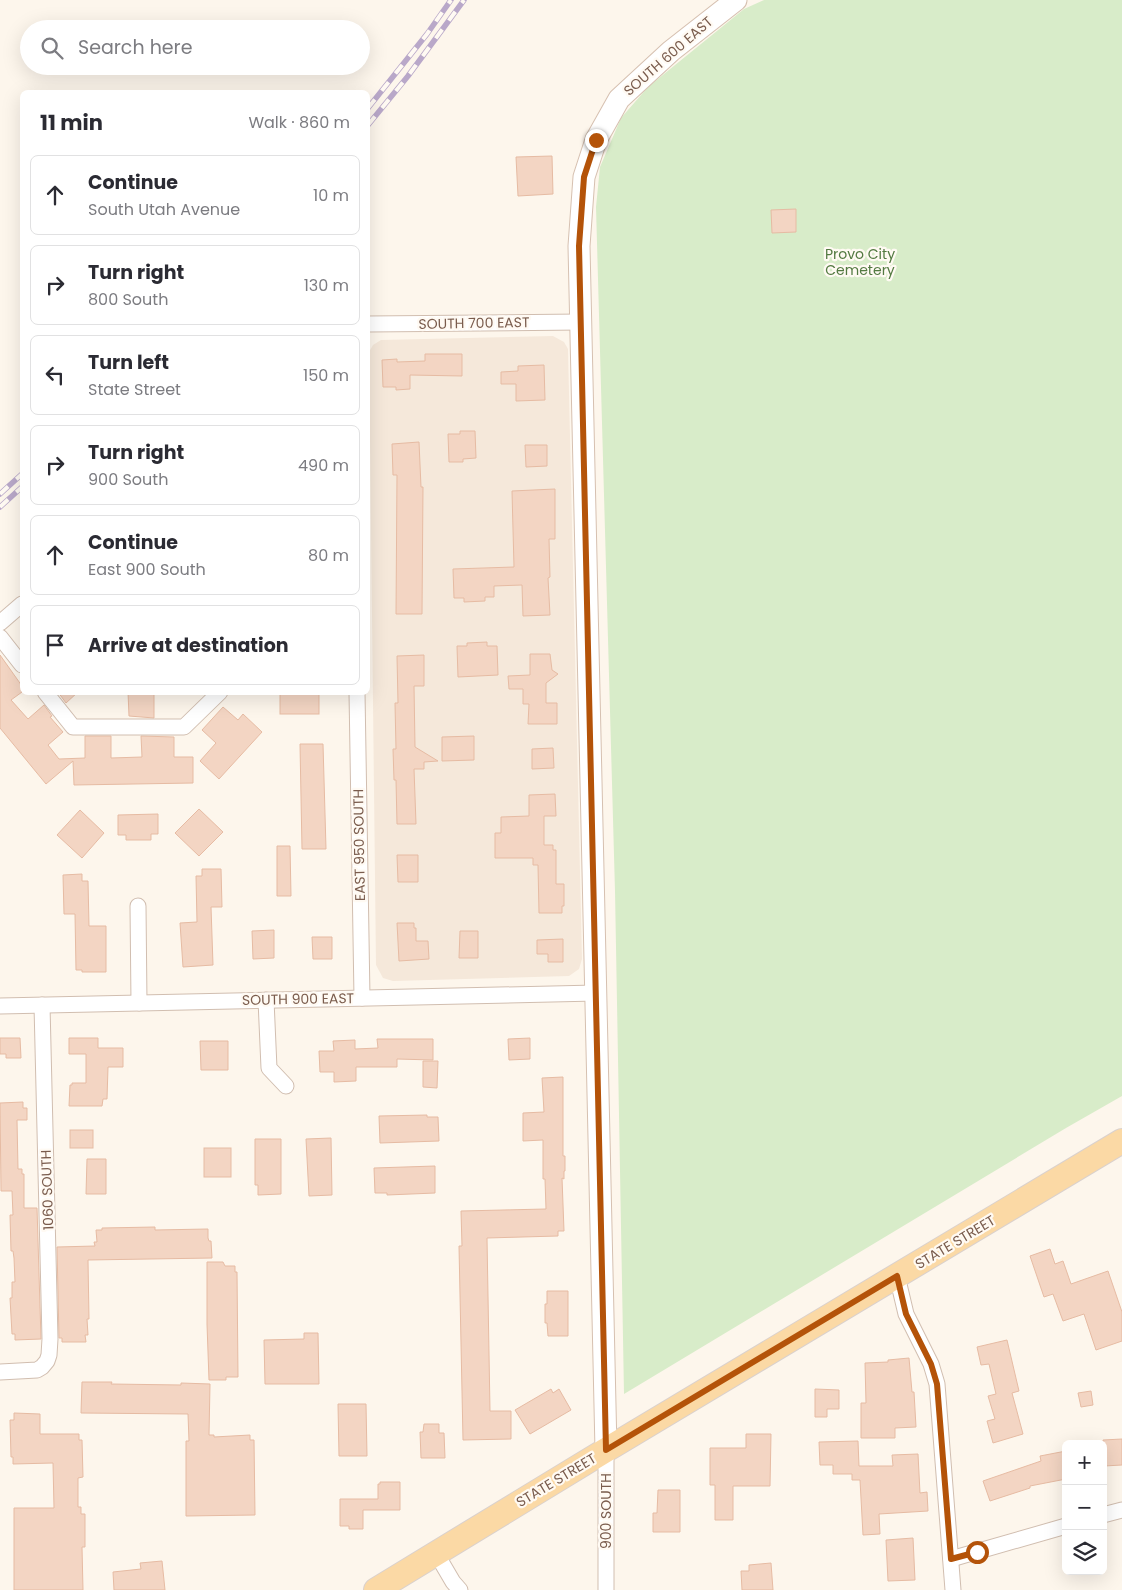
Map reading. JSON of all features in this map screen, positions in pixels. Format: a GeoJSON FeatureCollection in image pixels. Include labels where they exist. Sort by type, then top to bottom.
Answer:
{"type":"FeatureCollection","features":[{"type":"Feature","properties":{"kind":"main road","name":"STATE STREET"},"geometry":{"type":"LineString","coordinates":[[376,1590],[1122,1141]]}},
{"type":"Feature","properties":{"kind":"street","name":"SOUTH 600 EAST"},"geometry":{"type":"LineString","coordinates":[[581,322],[579,246],[584,177],[596,140],[619,99],[671,51],[736,0]]}},
{"type":"Feature","properties":{"kind":"street","name":"SOUTH 700 EAST"},"geometry":{"type":"LineString","coordinates":[[370,324],[581,322]]}},
{"type":"Feature","properties":{"kind":"street","name":"900 SOUTH"},"geometry":{"type":"LineString","coordinates":[[581,322],[606,1450],[606,1590]]}},
{"type":"Feature","properties":{"kind":"street"},"geometry":{"type":"LineString","coordinates":[[0,623],[20,606]]}},
{"type":"Feature","properties":{"kind":"street"},"geometry":{"type":"LineString","coordinates":[[0,637],[20,662]]}},
{"type":"Feature","properties":{"kind":"street"},"geometry":{"type":"LineString","coordinates":[[47,695],[73,727],[184,727],[217,695]]}},
{"type":"Feature","properties":{"kind":"street","name":"EAST 950 SOUTH"},"geometry":{"type":"LineString","coordinates":[[357,695],[362,998]]}},
{"type":"Feature","properties":{"kind":"street"},"geometry":{"type":"LineString","coordinates":[[138,906],[139,1003]]}},
{"type":"Feature","properties":{"kind":"street","name":"SOUTH 900 EAST"},"geometry":{"type":"LineString","coordinates":[[0,1006],[596,993]]}},
{"type":"Feature","properties":{"kind":"street"},"geometry":{"type":"LineString","coordinates":[[266,1000],[268,1068],[286,1086]]}},
{"type":"Feature","properties":{"kind":"street","name":"1060 SOUTH"},"geometry":{"type":"LineString","coordinates":[[0,1372],[37,1370],[47,1361],[49,1355],[42,1005]]}},
{"type":"Feature","properties":{"kind":"street"},"geometry":{"type":"LineString","coordinates":[[897,1276],[906,1314],[931,1364],[937,1384],[953,1590]]}},
{"type":"Feature","properties":{"kind":"street"},"geometry":{"type":"LineString","coordinates":[[1107,1514],[1122,1510]]}},
{"type":"Feature","properties":{"kind":"street"},"geometry":{"type":"LineString","coordinates":[[951,1559],[1062,1527]]}},
{"type":"Feature","properties":{"kind":"street"},"geometry":{"type":"LineString","coordinates":[[436,1554],[460,1590]]}},
{"type":"Feature","properties":{"kind":"shaded area"},"geometry":{"type":"Polygon","coordinates":[[[553,336],[564,342],[568,349],[582,959],[579,969],[569,976],[393,981],[383,978],[376,965],[370,350],[373,345],[381,340],[553,336]]]}},
{"type":"Feature","properties":{"kind":"green space","name":"Provo City Cemetery"},"geometry":{"type":"Polygon","coordinates":[[[764,0],[1122,0],[1122,1096],[624,1394],[615,891],[596,207],[600,167],[621,118],[648,87],[744,9],[764,0]]]}},
{"type":"Feature","properties":{"kind":"building"},"geometry":{"type":"Polygon","coordinates":[[[552,156],[553,194],[518,196],[516,157],[552,156]]]}},
{"type":"Feature","properties":{"kind":"building"},"geometry":{"type":"Polygon","coordinates":[[[796,209],[796,232],[772,233],[771,210],[796,209]]]}},
{"type":"Feature","properties":{"kind":"building"},"geometry":{"type":"Polygon","coordinates":[[[425,354],[462,354],[462,376],[410,375],[410,389],[396,390],[396,387],[383,387],[382,360],[397,359],[397,362],[425,361],[425,354]]]}},
{"type":"Feature","properties":{"kind":"building"},"geometry":{"type":"Polygon","coordinates":[[[544,365],[545,400],[516,401],[516,384],[501,384],[501,372],[518,371],[518,366],[544,365]]]}},
{"type":"Feature","properties":{"kind":"building"},"geometry":{"type":"Polygon","coordinates":[[[460,431],[475,431],[476,458],[463,459],[463,462],[449,462],[448,434],[460,434],[460,431]]]}},
{"type":"Feature","properties":{"kind":"building"},"geometry":{"type":"Polygon","coordinates":[[[419,442],[421,487],[423,487],[422,614],[396,614],[397,475],[393,475],[392,444],[419,442]]]}},
{"type":"Feature","properties":{"kind":"building"},"geometry":{"type":"Polygon","coordinates":[[[525,445],[547,445],[547,466],[526,467],[525,445]]]}},
{"type":"Feature","properties":{"kind":"building"},"geometry":{"type":"Polygon","coordinates":[[[555,489],[555,539],[549,539],[550,577],[548,578],[550,615],[523,616],[522,585],[494,586],[494,597],[485,597],[485,601],[464,602],[464,598],[454,598],[453,569],[514,567],[512,491],[555,489]]]}},
{"type":"Feature","properties":{"kind":"building"},"geometry":{"type":"Polygon","coordinates":[[[487,642],[487,646],[497,646],[498,675],[458,677],[457,646],[467,646],[467,643],[487,642]]]}},
{"type":"Feature","properties":{"kind":"building"},"geometry":{"type":"Polygon","coordinates":[[[530,654],[550,654],[552,670],[558,674],[546,683],[546,703],[557,703],[557,724],[528,724],[529,704],[523,704],[523,689],[509,689],[508,676],[530,675],[530,654]]]}},
{"type":"Feature","properties":{"kind":"building"},"geometry":{"type":"Polygon","coordinates":[[[0,655],[20,683],[20,693],[11,700],[28,719],[44,705],[52,716],[50,717],[63,732],[48,745],[59,759],[85,758],[85,736],[111,736],[111,758],[142,757],[141,736],[174,737],[174,757],[193,757],[193,783],[74,785],[73,761],[46,784],[0,728],[0,655]]]}},
{"type":"Feature","properties":{"kind":"building"},"geometry":{"type":"Polygon","coordinates":[[[424,655],[424,686],[414,686],[415,747],[438,761],[424,762],[424,769],[414,769],[416,824],[397,824],[393,749],[396,749],[395,703],[398,703],[397,656],[424,655]]]}},
{"type":"Feature","properties":{"kind":"building"},"geometry":{"type":"Polygon","coordinates":[[[60,695],[75,695],[66,703],[60,695]]]}},
{"type":"Feature","properties":{"kind":"building"},"geometry":{"type":"Polygon","coordinates":[[[128,695],[154,695],[154,718],[129,716],[128,695]]]}},
{"type":"Feature","properties":{"kind":"building"},"geometry":{"type":"Polygon","coordinates":[[[280,695],[319,695],[319,714],[280,714],[280,695]]]}},
{"type":"Feature","properties":{"kind":"building"},"geometry":{"type":"Polygon","coordinates":[[[223,707],[238,720],[243,714],[262,732],[219,779],[200,761],[216,743],[202,730],[223,707]]]}},
{"type":"Feature","properties":{"kind":"building"},"geometry":{"type":"Polygon","coordinates":[[[474,736],[474,760],[442,761],[442,737],[474,736]]]}},
{"type":"Feature","properties":{"kind":"building"},"geometry":{"type":"Polygon","coordinates":[[[300,744],[323,744],[326,849],[302,849],[300,744]]]}},
{"type":"Feature","properties":{"kind":"building"},"geometry":{"type":"Polygon","coordinates":[[[553,748],[554,768],[532,769],[532,749],[553,748]]]}},
{"type":"Feature","properties":{"kind":"building"},"geometry":{"type":"Polygon","coordinates":[[[555,794],[556,816],[544,816],[544,845],[553,845],[553,850],[556,850],[556,884],[564,884],[564,906],[562,906],[562,913],[539,913],[538,865],[533,865],[533,858],[495,858],[495,833],[501,833],[501,817],[529,816],[529,795],[555,794]]]}},
{"type":"Feature","properties":{"kind":"building"},"geometry":{"type":"Polygon","coordinates":[[[199,809],[223,832],[199,856],[175,833],[199,809]]]}},
{"type":"Feature","properties":{"kind":"building"},"geometry":{"type":"Polygon","coordinates":[[[80,810],[104,833],[82,858],[57,835],[80,810]]]}},
{"type":"Feature","properties":{"kind":"building"},"geometry":{"type":"Polygon","coordinates":[[[158,814],[158,834],[151,834],[151,840],[126,840],[126,835],[118,835],[118,815],[158,814]]]}},
{"type":"Feature","properties":{"kind":"building"},"geometry":{"type":"Polygon","coordinates":[[[277,846],[290,846],[291,896],[277,896],[277,846]]]}},
{"type":"Feature","properties":{"kind":"building"},"geometry":{"type":"Polygon","coordinates":[[[397,855],[418,855],[418,882],[398,882],[397,855]]]}},
{"type":"Feature","properties":{"kind":"building"},"geometry":{"type":"Polygon","coordinates":[[[202,869],[221,869],[222,907],[211,907],[213,965],[183,967],[180,923],[197,922],[196,876],[202,876],[202,869]]]}},
{"type":"Feature","properties":{"kind":"building"},"geometry":{"type":"Polygon","coordinates":[[[82,874],[82,881],[88,881],[89,926],[106,926],[106,972],[82,972],[82,970],[76,970],[75,914],[64,914],[63,875],[82,874]]]}},
{"type":"Feature","properties":{"kind":"building"},"geometry":{"type":"Polygon","coordinates":[[[397,923],[414,923],[416,941],[428,941],[429,959],[399,961],[397,923]]]}},
{"type":"Feature","properties":{"kind":"building"},"geometry":{"type":"Polygon","coordinates":[[[274,930],[274,958],[253,959],[252,931],[274,930]]]}},
{"type":"Feature","properties":{"kind":"building"},"geometry":{"type":"Polygon","coordinates":[[[460,931],[478,931],[478,958],[459,958],[460,931]]]}},
{"type":"Feature","properties":{"kind":"building"},"geometry":{"type":"Polygon","coordinates":[[[312,937],[332,937],[332,959],[313,959],[312,937]]]}},
{"type":"Feature","properties":{"kind":"building"},"geometry":{"type":"Polygon","coordinates":[[[563,939],[563,962],[548,962],[548,954],[537,954],[537,940],[563,939]]]}},
{"type":"Feature","properties":{"kind":"building"},"geometry":{"type":"Polygon","coordinates":[[[0,1038],[20,1038],[21,1058],[6,1058],[6,1054],[0,1054],[0,1038]]]}},
{"type":"Feature","properties":{"kind":"building"},"geometry":{"type":"Polygon","coordinates":[[[69,1038],[98,1038],[98,1048],[123,1048],[123,1067],[108,1067],[107,1099],[103,1099],[102,1106],[69,1106],[70,1085],[72,1083],[86,1083],[86,1054],[69,1054],[69,1038]]]}},
{"type":"Feature","properties":{"kind":"building"},"geometry":{"type":"Polygon","coordinates":[[[530,1038],[530,1059],[509,1060],[508,1039],[530,1038]]]}},
{"type":"Feature","properties":{"kind":"building"},"geometry":{"type":"Polygon","coordinates":[[[377,1039],[433,1039],[433,1060],[397,1059],[397,1067],[356,1067],[356,1081],[334,1082],[334,1072],[320,1072],[319,1051],[334,1051],[333,1041],[355,1040],[355,1049],[378,1048],[377,1039]]]}},
{"type":"Feature","properties":{"kind":"building"},"geometry":{"type":"Polygon","coordinates":[[[200,1041],[228,1041],[228,1070],[201,1070],[200,1041]]]}},
{"type":"Feature","properties":{"kind":"building"},"geometry":{"type":"Polygon","coordinates":[[[423,1061],[438,1061],[437,1088],[423,1087],[423,1061]]]}},
{"type":"Feature","properties":{"kind":"building"},"geometry":{"type":"Polygon","coordinates":[[[563,1077],[563,1156],[565,1156],[565,1171],[564,1179],[562,1178],[564,1231],[558,1231],[558,1236],[487,1238],[490,1411],[511,1411],[511,1439],[463,1440],[459,1246],[462,1246],[461,1211],[546,1209],[545,1179],[543,1179],[543,1140],[523,1141],[523,1113],[544,1112],[542,1078],[563,1077]]]}},
{"type":"Feature","properties":{"kind":"building"},"geometry":{"type":"Polygon","coordinates":[[[23,1102],[23,1108],[27,1108],[27,1120],[17,1120],[18,1169],[22,1169],[22,1174],[24,1174],[24,1208],[37,1208],[41,1339],[15,1340],[15,1334],[12,1334],[10,1298],[12,1298],[12,1282],[15,1282],[14,1258],[13,1251],[11,1251],[10,1215],[13,1215],[12,1191],[1,1191],[0,1103],[23,1102]]]}},
{"type":"Feature","properties":{"kind":"building"},"geometry":{"type":"Polygon","coordinates":[[[427,1115],[427,1117],[438,1117],[439,1141],[380,1143],[379,1116],[427,1115]]]}},
{"type":"Feature","properties":{"kind":"building"},"geometry":{"type":"Polygon","coordinates":[[[70,1130],[93,1130],[93,1148],[70,1148],[70,1130]]]}},
{"type":"Feature","properties":{"kind":"building"},"geometry":{"type":"Polygon","coordinates":[[[331,1138],[332,1195],[309,1196],[306,1139],[331,1138]]]}},
{"type":"Feature","properties":{"kind":"building"},"geometry":{"type":"Polygon","coordinates":[[[255,1139],[281,1139],[281,1194],[258,1195],[258,1185],[255,1185],[255,1139]]]}},
{"type":"Feature","properties":{"kind":"building"},"geometry":{"type":"Polygon","coordinates":[[[204,1148],[231,1148],[231,1177],[204,1177],[204,1148]]]}},
{"type":"Feature","properties":{"kind":"building"},"geometry":{"type":"Polygon","coordinates":[[[87,1159],[106,1159],[106,1194],[86,1194],[87,1159]]]}},
{"type":"Feature","properties":{"kind":"building"},"geometry":{"type":"Polygon","coordinates":[[[435,1166],[435,1193],[387,1195],[387,1193],[375,1193],[374,1168],[435,1166]]]}},
{"type":"Feature","properties":{"kind":"building"},"geometry":{"type":"Polygon","coordinates":[[[155,1227],[155,1230],[208,1229],[212,1258],[88,1260],[89,1319],[87,1319],[88,1335],[85,1335],[86,1342],[62,1342],[62,1338],[59,1338],[57,1247],[95,1246],[94,1242],[97,1242],[96,1230],[102,1230],[102,1228],[155,1227]]]}},
{"type":"Feature","properties":{"kind":"building"},"geometry":{"type":"Polygon","coordinates":[[[1050,1249],[1055,1264],[1063,1261],[1071,1284],[1108,1271],[1122,1312],[1122,1341],[1096,1350],[1084,1314],[1063,1321],[1053,1294],[1044,1297],[1030,1256],[1050,1249]]]}},
{"type":"Feature","properties":{"kind":"building"},"geometry":{"type":"Polygon","coordinates":[[[207,1262],[223,1262],[225,1266],[235,1266],[235,1272],[237,1272],[238,1377],[226,1377],[226,1380],[209,1380],[207,1262]]]}},
{"type":"Feature","properties":{"kind":"building"},"geometry":{"type":"Polygon","coordinates":[[[547,1291],[568,1291],[568,1336],[548,1336],[547,1323],[545,1323],[547,1291]]]}},
{"type":"Feature","properties":{"kind":"building"},"geometry":{"type":"Polygon","coordinates":[[[304,1333],[318,1333],[319,1384],[265,1384],[264,1340],[304,1339],[304,1333]]]}},
{"type":"Feature","properties":{"kind":"building"},"geometry":{"type":"Polygon","coordinates":[[[1007,1340],[1019,1391],[1012,1393],[1023,1434],[993,1443],[987,1421],[995,1419],[988,1396],[996,1394],[989,1364],[981,1365],[977,1347],[1007,1340]]]}},
{"type":"Feature","properties":{"kind":"building"},"geometry":{"type":"Polygon","coordinates":[[[909,1358],[912,1392],[914,1392],[916,1427],[895,1428],[895,1438],[861,1438],[861,1403],[866,1403],[865,1363],[888,1362],[888,1360],[909,1358]]]}},
{"type":"Feature","properties":{"kind":"building"},"geometry":{"type":"Polygon","coordinates":[[[82,1382],[112,1382],[111,1384],[210,1384],[209,1435],[214,1435],[214,1437],[250,1435],[250,1440],[254,1440],[255,1515],[186,1516],[186,1441],[189,1441],[188,1414],[81,1413],[82,1382]]]}},
{"type":"Feature","properties":{"kind":"building"},"geometry":{"type":"Polygon","coordinates":[[[551,1389],[553,1393],[559,1389],[571,1410],[530,1434],[515,1410],[551,1389]]]}},
{"type":"Feature","properties":{"kind":"building"},"geometry":{"type":"Polygon","coordinates":[[[815,1389],[839,1390],[839,1409],[827,1409],[827,1417],[815,1417],[815,1389]]]}},
{"type":"Feature","properties":{"kind":"building"},"geometry":{"type":"Polygon","coordinates":[[[1091,1391],[1093,1405],[1081,1407],[1078,1393],[1091,1391]]]}},
{"type":"Feature","properties":{"kind":"building"},"geometry":{"type":"Polygon","coordinates":[[[338,1404],[366,1404],[367,1456],[339,1456],[338,1404]]]}},
{"type":"Feature","properties":{"kind":"building"},"geometry":{"type":"Polygon","coordinates":[[[14,1413],[40,1414],[40,1434],[79,1434],[79,1440],[82,1440],[83,1477],[78,1478],[78,1507],[81,1507],[81,1514],[85,1514],[85,1547],[82,1547],[83,1590],[14,1590],[14,1508],[54,1508],[53,1463],[13,1464],[13,1457],[11,1457],[10,1420],[14,1420],[14,1413]]]}},
{"type":"Feature","properties":{"kind":"building"},"geometry":{"type":"Polygon","coordinates":[[[424,1424],[439,1424],[439,1433],[444,1433],[445,1458],[421,1458],[420,1432],[423,1432],[424,1424]]]}},
{"type":"Feature","properties":{"kind":"building"},"geometry":{"type":"Polygon","coordinates":[[[746,1434],[771,1434],[770,1486],[733,1486],[733,1520],[715,1520],[715,1485],[710,1485],[710,1448],[746,1448],[746,1434]]]}},
{"type":"Feature","properties":{"kind":"building"},"geometry":{"type":"Polygon","coordinates":[[[1122,1439],[1122,1465],[1107,1466],[1107,1440],[1103,1440],[1122,1439]]]}},
{"type":"Feature","properties":{"kind":"building"},"geometry":{"type":"Polygon","coordinates":[[[858,1441],[859,1466],[893,1466],[892,1455],[918,1454],[920,1493],[927,1492],[928,1511],[879,1514],[880,1534],[863,1535],[860,1480],[852,1480],[852,1474],[833,1474],[833,1465],[820,1465],[819,1442],[858,1441]]]}},
{"type":"Feature","properties":{"kind":"building"},"geometry":{"type":"Polygon","coordinates":[[[1062,1452],[1062,1480],[1030,1486],[1030,1488],[990,1501],[983,1481],[1041,1461],[1040,1456],[1062,1452]]]}},
{"type":"Feature","properties":{"kind":"building"},"geometry":{"type":"Polygon","coordinates":[[[380,1482],[400,1482],[400,1510],[363,1510],[363,1529],[349,1529],[349,1526],[340,1526],[340,1499],[378,1499],[378,1484],[380,1482]]]}},
{"type":"Feature","properties":{"kind":"building"},"geometry":{"type":"Polygon","coordinates":[[[658,1490],[680,1490],[680,1532],[653,1532],[653,1513],[657,1513],[658,1490]]]}},
{"type":"Feature","properties":{"kind":"building"},"geometry":{"type":"Polygon","coordinates":[[[913,1538],[915,1580],[888,1581],[886,1540],[913,1538]]]}},
{"type":"Feature","properties":{"kind":"building"},"geometry":{"type":"Polygon","coordinates":[[[162,1561],[165,1590],[114,1590],[113,1572],[141,1569],[140,1563],[162,1561]]]}},
{"type":"Feature","properties":{"kind":"building"},"geometry":{"type":"Polygon","coordinates":[[[771,1563],[773,1590],[742,1590],[741,1571],[749,1571],[749,1565],[771,1563]]]}},
{"type":"Feature","properties":{"kind":"railway"},"geometry":{"type":"LineString","coordinates":[[370,105],[427,34],[451,0]]}},
{"type":"Feature","properties":{"kind":"railway"},"geometry":{"type":"LineString","coordinates":[[370,123],[408,76],[464,0]]}},
{"type":"Feature","properties":{"kind":"railway"},"geometry":{"type":"LineString","coordinates":[[0,494],[20,476]]}},
{"type":"Feature","properties":{"kind":"railway"},"geometry":{"type":"LineString","coordinates":[[0,507],[20,489]]}},
{"type":"Feature","properties":{"kind":"route"},"geometry":{"type":"LineString","coordinates":[[596,140],[584,177],[579,246],[606,1450],[897,1276],[906,1314],[931,1364],[937,1384],[951,1559],[977,1552]]}}]}
